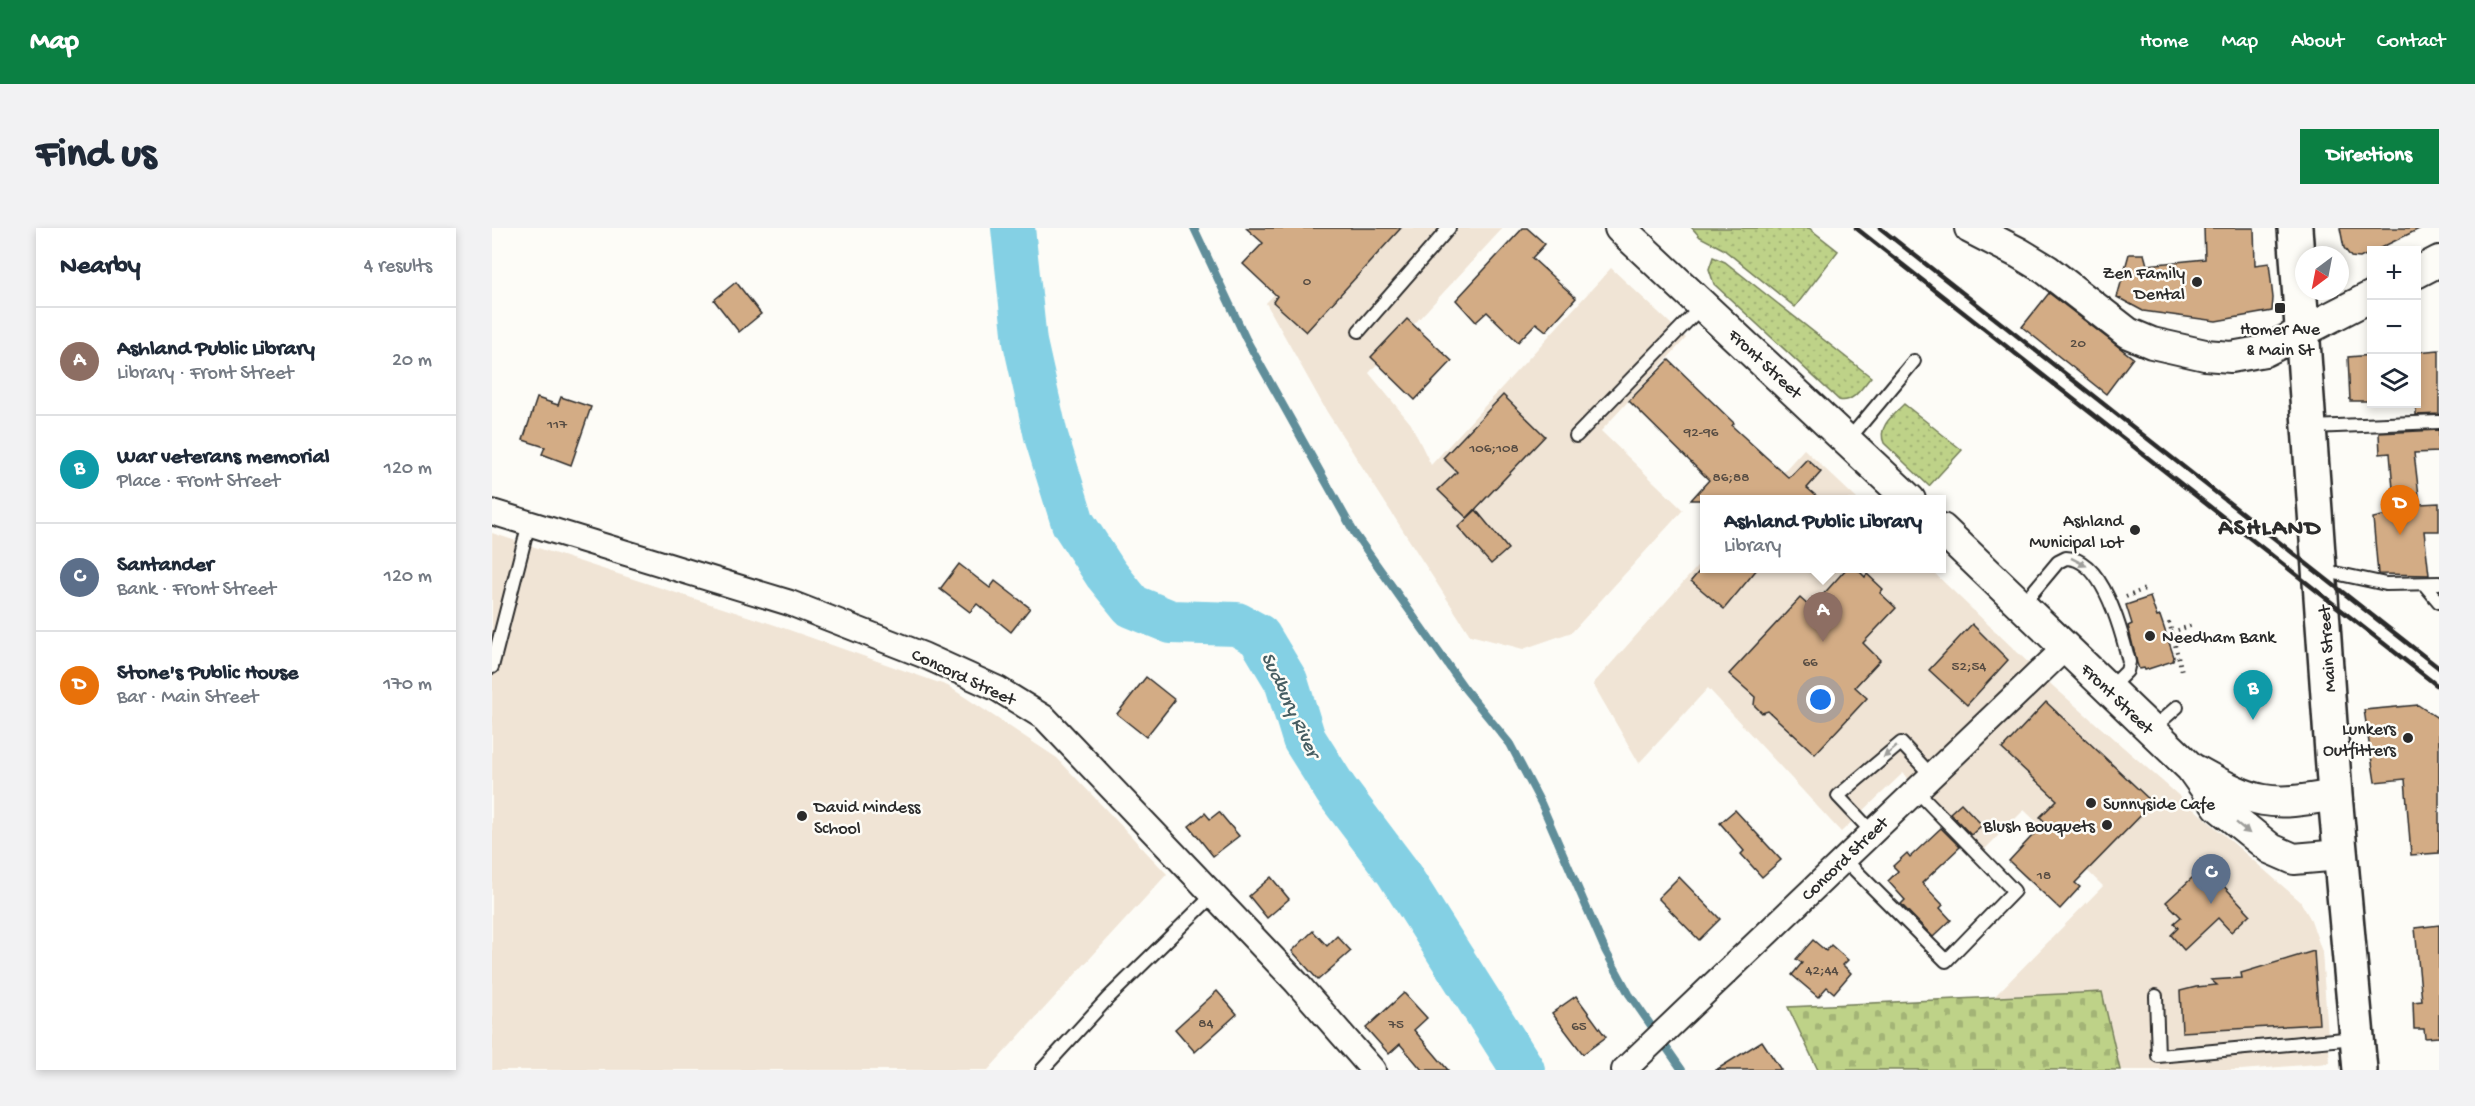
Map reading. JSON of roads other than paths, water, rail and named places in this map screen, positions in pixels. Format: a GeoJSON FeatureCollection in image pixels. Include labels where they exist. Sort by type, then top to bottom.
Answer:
{"type":"FeatureCollection","features":[{"type":"Feature","properties":{"kind":"main road","name":"Main Street"},"geometry":{"type":"LineString","coordinates":[[2295,228],[2311,427],[2335,795],[2360,1070]]}},
{"type":"Feature","properties":{"kind":"street","name":"Front Street"},"geometry":{"type":"LineString","coordinates":[[1620,228],[1906,495]]}},
{"type":"Feature","properties":{"kind":"street"},"geometry":{"type":"LineString","coordinates":[[1970,228],[2002,239],[2047,270],[2128,333],[2152,343],[2198,354],[2231,357],[2265,351],[2367,299]]}},
{"type":"Feature","properties":{"kind":"street"},"geometry":{"type":"LineString","coordinates":[[2421,270],[2439,261]]}},
{"type":"Feature","properties":{"kind":"street","name":"Concord Street"},"geometry":{"type":"LineString","coordinates":[[492,512],[790,603],[923,655],[998,689],[1045,718],[1296,982],[1373,1070]]}},
{"type":"Feature","properties":{"kind":"street","name":"Front Street"},"geometry":{"type":"LineString","coordinates":[[1946,534],[2191,768],[2218,806],[2271,849],[2294,859],[2340,855]]}},
{"type":"Feature","properties":{"kind":"street","name":"Concord Street"},"geometry":{"type":"LineString","coordinates":[[1632,1062],[2065,648]]}},
{"type":"Feature","properties":{"kind":"street","name":"Front Street"},"geometry":{"type":"LineString","coordinates":[[2191,768],[2230,789],[2263,801],[2294,802],[2335,795]]}},
{"type":"Feature","properties":{"kind":"lane"},"geometry":{"type":"LineString","coordinates":[[1359,331],[1449,228]]}},
{"type":"Feature","properties":{"kind":"lane"},"geometry":{"type":"LineString","coordinates":[[1576,436],[1703,305]]}},
{"type":"Feature","properties":{"kind":"lane"},"geometry":{"type":"LineString","coordinates":[[1848,440],[1914,361]]}},
{"type":"Feature","properties":{"kind":"lane"},"geometry":{"type":"LineString","coordinates":[[2311,427],[2439,422]]}},
{"type":"Feature","properties":{"kind":"lane"},"geometry":{"type":"LineString","coordinates":[[492,667],[530,523]]}},
{"type":"Feature","properties":{"kind":"lane"},"geometry":{"type":"LineString","coordinates":[[2022,605],[2058,562],[2066,558],[2080,561],[2091,569],[2105,592],[2129,662],[2127,670],[2109,689]]}},
{"type":"Feature","properties":{"kind":"lane"},"geometry":{"type":"LineString","coordinates":[[2320,570],[2386,584],[2439,583]]}},
{"type":"Feature","properties":{"kind":"lane"},"geometry":{"type":"LineString","coordinates":[[2424,584],[2439,602]]}},
{"type":"Feature","properties":{"kind":"lane"},"geometry":{"type":"LineString","coordinates":[[2151,730],[2177,707]]}},
{"type":"Feature","properties":{"kind":"lane"},"geometry":{"type":"LineString","coordinates":[[1844,859],[1946,961],[2014,891],[1924,783],[1901,743],[1838,796],[1872,832]]}},
{"type":"Feature","properties":{"kind":"lane"},"geometry":{"type":"LineString","coordinates":[[1042,1070],[1108,998],[1213,895]]}},
{"type":"Feature","properties":{"kind":"lane"},"geometry":{"type":"LineString","coordinates":[[2156,996],[2158,1056],[2357,1038]]}},
{"type":"Feature","properties":{"kind":"waterway","name":"Sudbury River"},"geometry":{"type":"LineString","coordinates":[[1013,228],[1025,342],[1046,436],[1073,523],[1106,574],[1132,606],[1171,622],[1237,624],[1259,636],[1286,681],[1304,739],[1336,790],[1397,871],[1523,1070]]}},
{"type":"Feature","properties":{"kind":"waterway"},"geometry":{"type":"LineString","coordinates":[[1194,228],[1246,339],[1355,534],[1465,689],[1510,744],[1541,803],[1605,950],[1629,994],[1682,1070]]}},
{"type":"Feature","properties":{"kind":"railway"},"geometry":{"type":"LineString","coordinates":[[1856,228],[2439,687]]}},
{"type":"Feature","properties":{"kind":"railway"},"geometry":{"type":"LineString","coordinates":[[1880,228],[2439,668]]}},
{"type":"Feature","properties":{"kind":"place","name":"Zen Family Dental"},"geometry":{"type":"Point","coordinates":[2197,282]}},
{"type":"Feature","properties":{"kind":"place","name":"Homer Ave & Main St"},"geometry":{"type":"Point","coordinates":[2280,308]}},
{"type":"Feature","properties":{"kind":"place","name":"Ashland Municipal Lot"},"geometry":{"type":"Point","coordinates":[2135,530]}},
{"type":"Feature","properties":{"kind":"place","name":"Stone's Public House"},"geometry":{"type":"Point","coordinates":[2400,535]}},
{"type":"Feature","properties":{"kind":"place","name":"Needham Bank"},"geometry":{"type":"Point","coordinates":[2150,636]}},
{"type":"Feature","properties":{"kind":"place","name":"Ashland Public Library"},"geometry":{"type":"Point","coordinates":[1823,642]}},
{"type":"Feature","properties":{"kind":"place","name":"War veterans memorial"},"geometry":{"type":"Point","coordinates":[2253,720]}},
{"type":"Feature","properties":{"kind":"place","name":"Lunkers Outfitters"},"geometry":{"type":"Point","coordinates":[2408,738]}},
{"type":"Feature","properties":{"kind":"place","name":"Sunnyside Cafe"},"geometry":{"type":"Point","coordinates":[2091,803]}},
{"type":"Feature","properties":{"kind":"place","name":"David Mindess School"},"geometry":{"type":"Point","coordinates":[802,816]}},
{"type":"Feature","properties":{"kind":"place","name":"Blush Bouquets"},"geometry":{"type":"Point","coordinates":[2107,825]}},
{"type":"Feature","properties":{"kind":"place","name":"Santander"},"geometry":{"type":"Point","coordinates":[2211,904]}},
{"type":"Feature","properties":{"kind":"district","name":"ASHLAND"},"geometry":{"type":"Point","coordinates":[2270,526]}}]}
